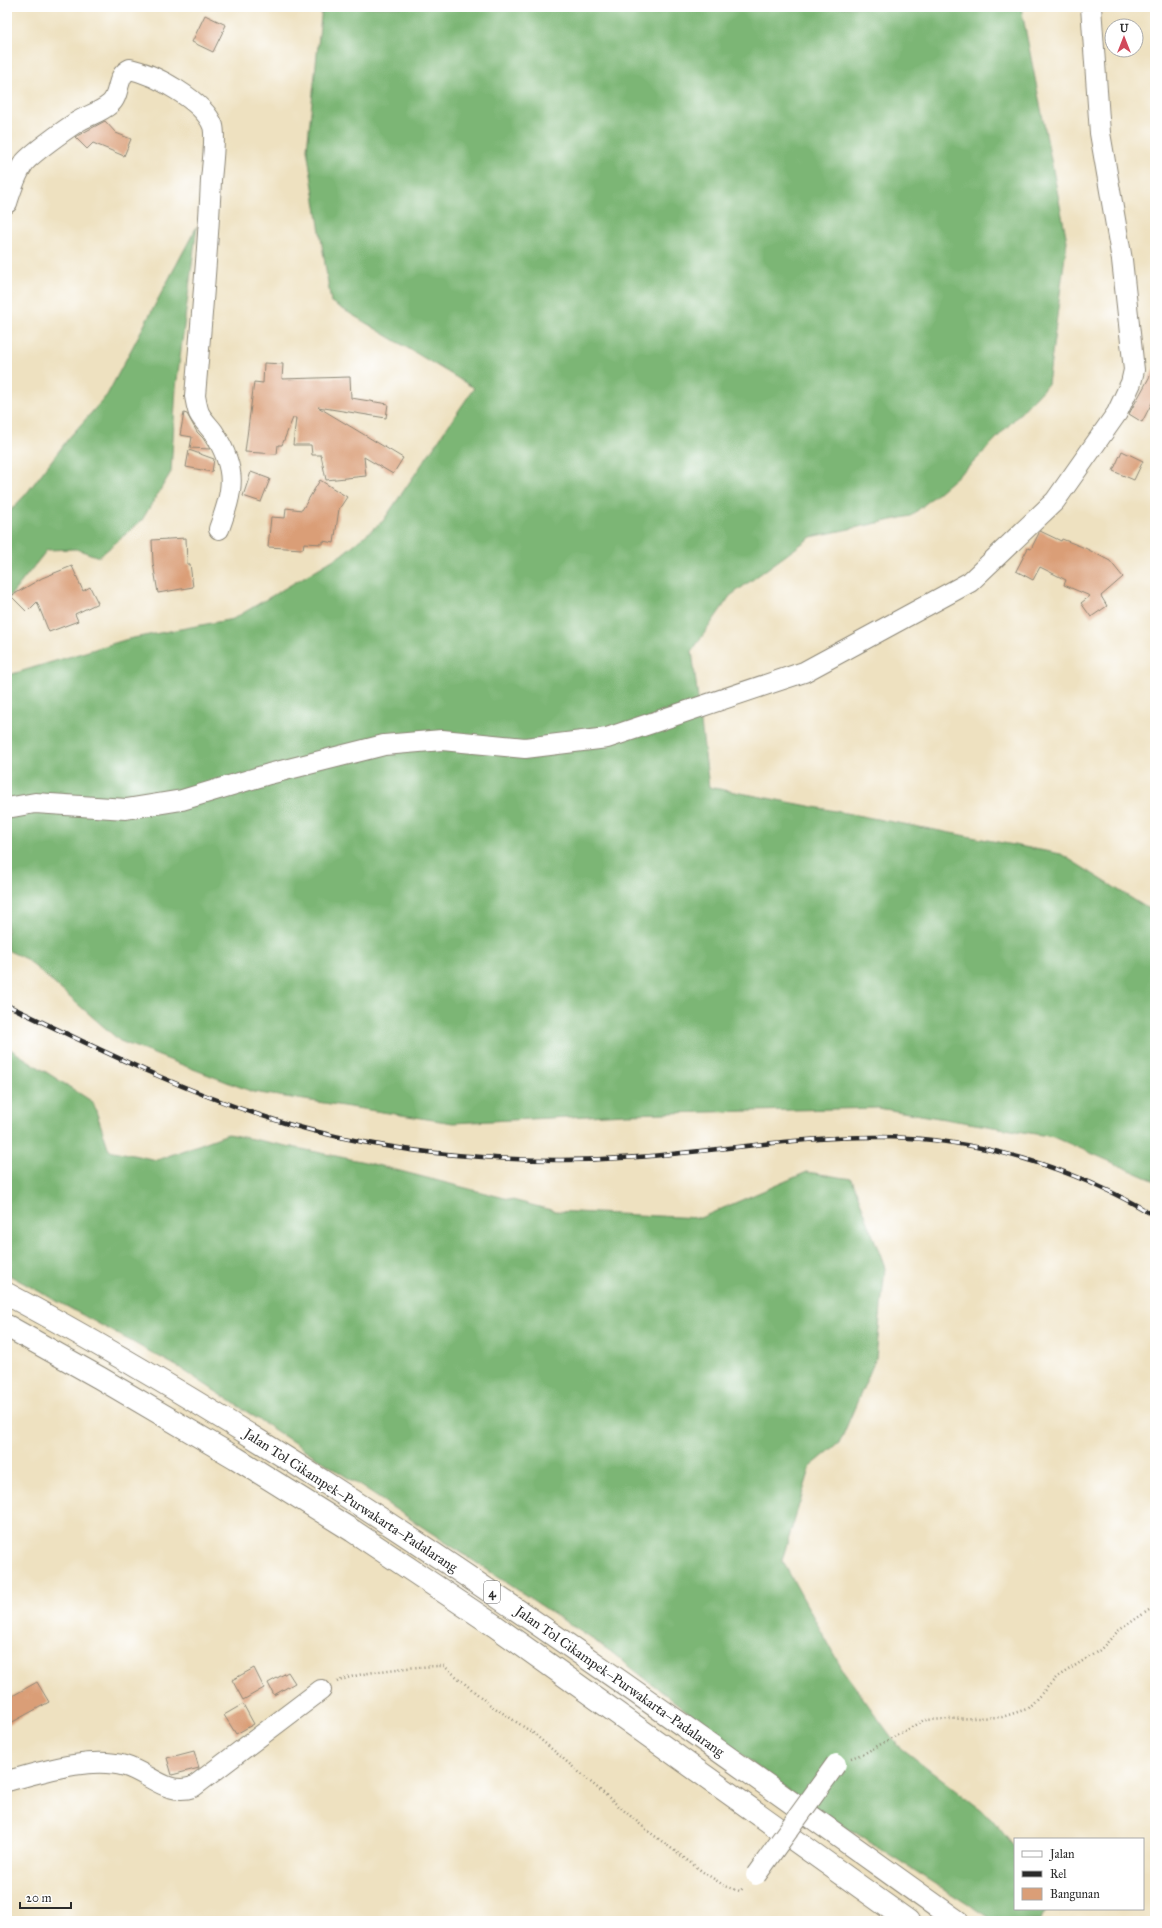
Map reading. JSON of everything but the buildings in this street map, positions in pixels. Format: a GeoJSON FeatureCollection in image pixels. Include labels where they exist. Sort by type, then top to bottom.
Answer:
{"type":"FeatureCollection","features":[{"type":"Feature","properties":{"kind":"highway","name":"Jalan Tol Cikampek–Purwakarta–Padalarang"},"geometry":{"type":"LineString","coordinates":[[7,1294],[147,1372],[236,1426],[428,1549],[634,1690],[957,1921]]}},
{"type":"Feature","properties":{"kind":"highway","name":"Jalan Tol Cikampek–Purwakarta–Padalarang"},"geometry":{"type":"LineString","coordinates":[[7,1326],[100,1378],[236,1458],[353,1532],[514,1640],[908,1921]]}},
{"type":"Feature","properties":{"kind":"street"},"geometry":{"type":"LineString","coordinates":[[7,808],[35,804],[126,809],[182,800],[269,774],[384,744],[442,740],[525,748],[607,738],[804,672],[970,582],[1055,501],[1117,413],[1131,383],[1134,370],[1122,260],[1100,133],[1091,7]]}},
{"type":"Feature","properties":{"kind":"street"},"geometry":{"type":"LineString","coordinates":[[7,203],[24,163],[76,123],[110,104],[117,90],[120,78],[124,72],[130,69],[163,80],[206,114],[213,127],[212,159],[208,254],[195,396],[200,414],[214,433],[225,454],[231,470],[230,498],[219,529]]}},
{"type":"Feature","properties":{"kind":"street"},"geometry":{"type":"LineString","coordinates":[[7,1781],[76,1766],[101,1763],[125,1766],[158,1783],[183,1790],[194,1786],[321,1690]]}},
{"type":"Feature","properties":{"kind":"street"},"geometry":{"type":"LineString","coordinates":[[756,1875],[836,1764]]}},
{"type":"Feature","properties":{"kind":"path"},"geometry":{"type":"LineString","coordinates":[[836,1764],[865,1753],[924,1720],[1002,1717],[1027,1709],[1057,1677],[1100,1650],[1118,1631],[1155,1606]]}},
{"type":"Feature","properties":{"kind":"path"},"geometry":{"type":"LineString","coordinates":[[321,1690],[340,1680],[375,1672],[427,1666],[444,1666],[489,1704],[533,1733],[648,1831],[703,1872],[732,1890],[740,1891],[756,1875]]}},
{"type":"Feature","properties":{"kind":"green space"},"geometry":{"type":"Polygon","coordinates":[[[322,7],[1021,7],[1067,241],[1048,384],[974,462],[911,516],[811,537],[730,596],[692,651],[709,787],[1061,854],[1155,913],[1155,1181],[1054,1137],[878,1108],[625,1114],[453,1123],[253,1092],[120,1041],[26,959],[7,950],[7,670],[9,675],[128,639],[233,619],[341,555],[383,521],[474,388],[331,302],[307,149],[322,7]]]}},
{"type":"Feature","properties":{"kind":"green space"},"geometry":{"type":"Polygon","coordinates":[[[197,226],[176,388],[171,472],[142,520],[99,557],[76,549],[47,550],[7,600],[7,514],[26,494],[68,439],[107,395],[197,226]]]}},
{"type":"Feature","properties":{"kind":"green space"},"geometry":{"type":"Polygon","coordinates":[[[7,1047],[93,1102],[109,1150],[157,1160],[228,1134],[365,1162],[555,1211],[700,1218],[807,1172],[852,1179],[885,1268],[876,1358],[840,1442],[811,1466],[782,1560],[842,1669],[898,1746],[991,1818],[1014,1847],[1014,1910],[1046,1910],[1040,1921],[994,1921],[782,1786],[610,1651],[374,1495],[180,1368],[7,1274],[7,1047]]]}},
{"type":"Feature","properties":{"kind":"railway"},"geometry":{"type":"LineString","coordinates":[[7,1005],[145,1070],[216,1099],[288,1124],[384,1146],[458,1155],[560,1160],[638,1157],[790,1141],[851,1137],[917,1139],[953,1143],[1023,1158],[1091,1183],[1155,1216]]}}]}
